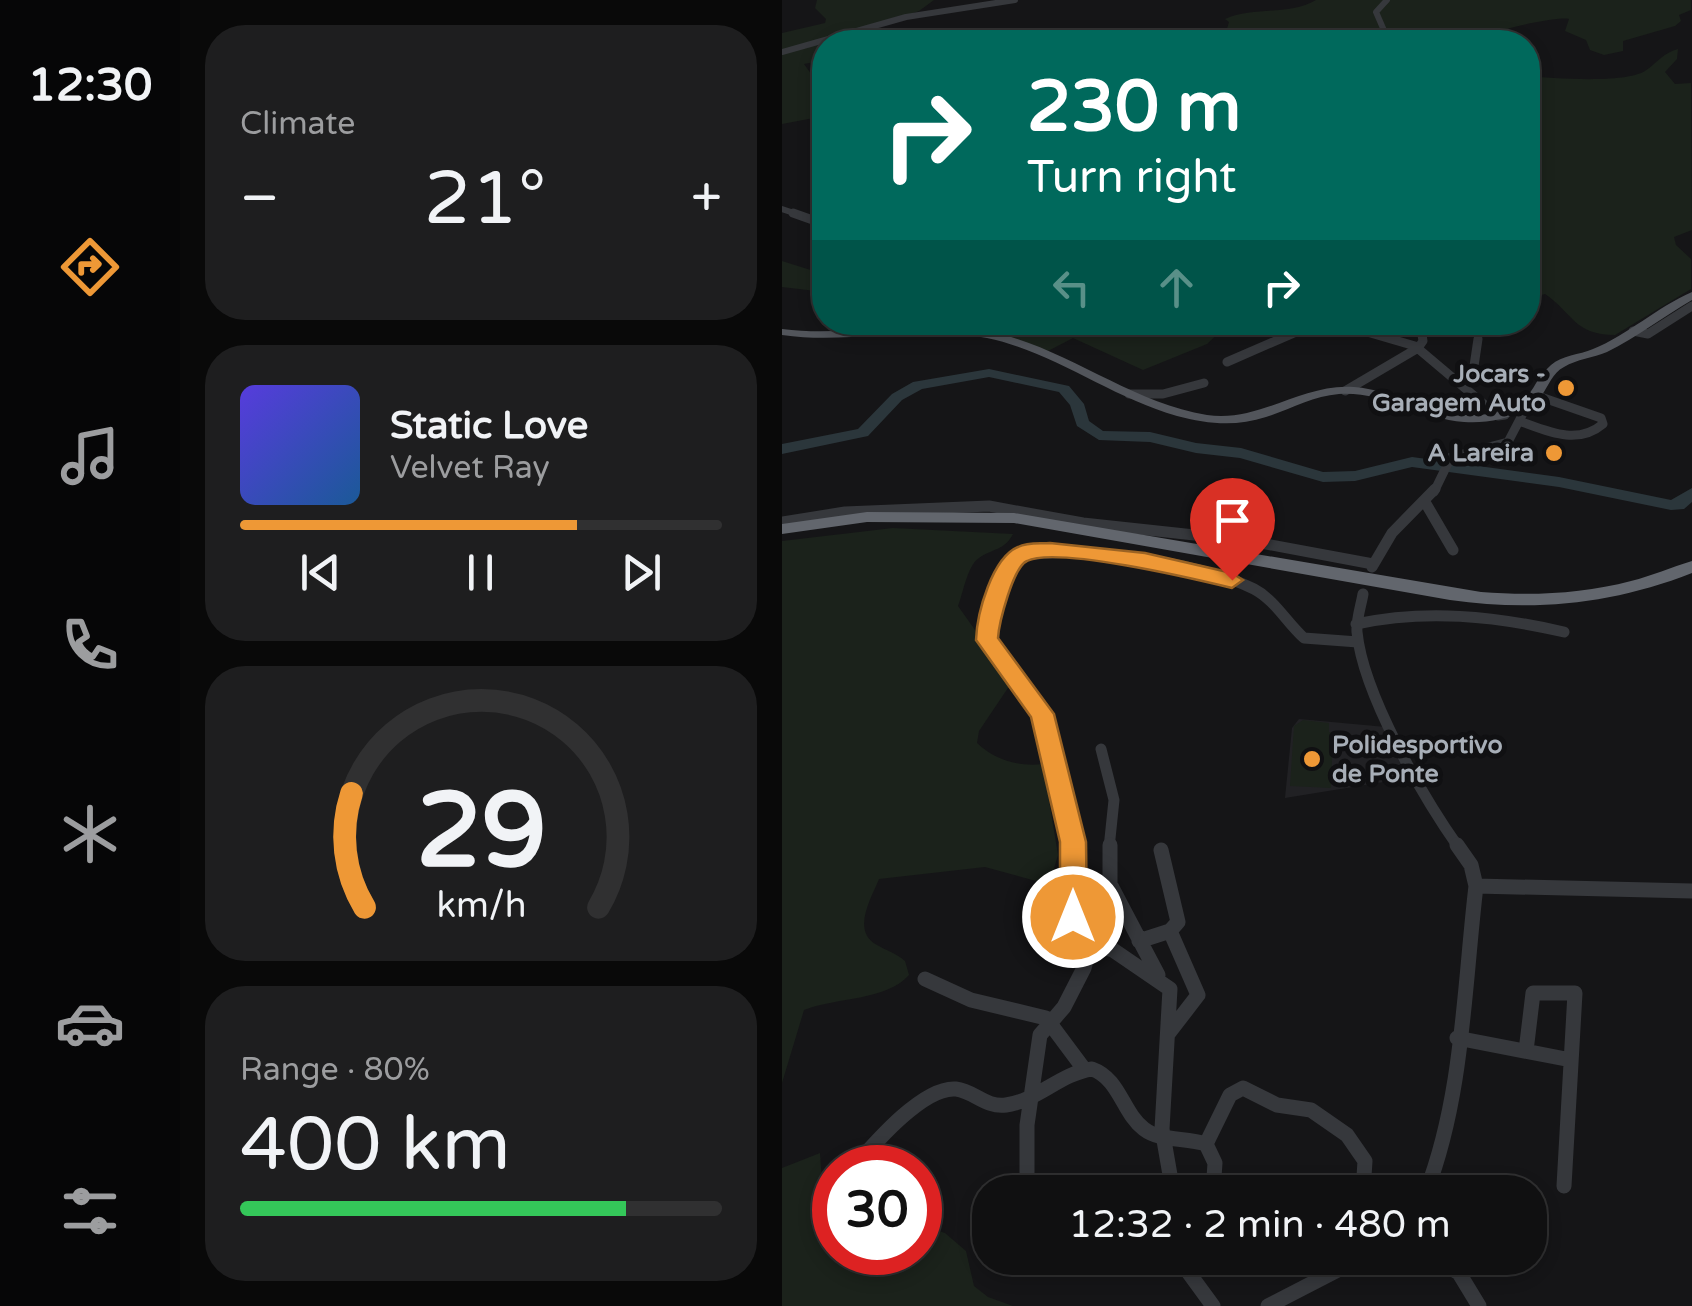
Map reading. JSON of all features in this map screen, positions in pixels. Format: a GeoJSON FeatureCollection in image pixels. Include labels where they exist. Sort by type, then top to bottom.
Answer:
{"type":"FeatureCollection","features":[{"type":"Feature","properties":{"kind":"highway"},"geometry":{"type":"LineString","coordinates":[[782,529],[866,517],[1014,518],[1450,594],[1507,600],[1596,595],[1692,566]]}},
{"type":"Feature","properties":{"kind":"highway"},"geometry":{"type":"LineString","coordinates":[[782,529],[864,524],[1004,524],[1503,607],[1595,602],[1644,592],[1692,574]]}},
{"type":"Feature","properties":{"kind":"main road"},"geometry":{"type":"LineString","coordinates":[[989,335],[1049,355],[1130,394],[1190,415],[1242,422],[1344,391],[1376,395],[1445,416],[1509,421],[1558,365],[1598,352],[1692,295]]}},
{"type":"Feature","properties":{"kind":"main road"},"geometry":{"type":"LineString","coordinates":[[782,332],[812,332]]}},
{"type":"Feature","properties":{"kind":"street"},"geometry":{"type":"LineString","coordinates":[[860,30],[910,16],[1015,0]]}},
{"type":"Feature","properties":{"kind":"street"},"geometry":{"type":"LineString","coordinates":[[1384,30],[1376,12],[1387,0]]}},
{"type":"Feature","properties":{"kind":"street"},"geometry":{"type":"LineString","coordinates":[[782,52],[812,44]]}},
{"type":"Feature","properties":{"kind":"street"},"geometry":{"type":"LineString","coordinates":[[782,209],[812,220]]}},
{"type":"Feature","properties":{"kind":"street"},"geometry":{"type":"LineString","coordinates":[[1633,331],[1648,334],[1692,306]]}},
{"type":"Feature","properties":{"kind":"street"},"geometry":{"type":"LineString","coordinates":[[1227,362],[1289,335]]}},
{"type":"Feature","properties":{"kind":"street"},"geometry":{"type":"LineString","coordinates":[[1376,335],[1418,348],[1509,421],[1574,437],[1599,430],[1603,424],[1601,418],[1533,398]]}},
{"type":"Feature","properties":{"kind":"street"},"geometry":{"type":"LineString","coordinates":[[1344,391],[1418,348],[1422,335]]}},
{"type":"Feature","properties":{"kind":"street"},"geometry":{"type":"LineString","coordinates":[[1460,384],[1474,365],[1478,339]]}},
{"type":"Feature","properties":{"kind":"street"},"geometry":{"type":"LineString","coordinates":[[1130,394],[1163,394],[1204,383]]}},
{"type":"Feature","properties":{"kind":"street"},"geometry":{"type":"LineString","coordinates":[[1368,578],[1392,533],[1426,502],[1457,452],[1505,444],[1509,421]]}},
{"type":"Feature","properties":{"kind":"street"},"geometry":{"type":"LineString","coordinates":[[1426,502],[1453,550]]}},
{"type":"Feature","properties":{"kind":"street"},"geometry":{"type":"LineString","coordinates":[[782,529],[880,509],[988,506],[1083,523],[1256,542],[1373,564]]}},
{"type":"Feature","properties":{"kind":"street"},"geometry":{"type":"LineString","coordinates":[[1160,979],[1113,950],[1090,945],[1082,938],[1071,910],[1073,842],[1042,714],[987,640],[988,626],[1012,559],[1032,550],[1050,550],[1145,560],[1232,580],[1261,594],[1308,639],[1358,642]]}},
{"type":"Feature","properties":{"kind":"street"},"geometry":{"type":"LineString","coordinates":[[1363,594],[1358,642],[1421,794],[1471,865],[1476,886],[1441,1151],[1432,1175]]}},
{"type":"Feature","properties":{"kind":"street"},"geometry":{"type":"LineString","coordinates":[[1358,618],[1415,614],[1509,620],[1564,632]]}},
{"type":"Feature","properties":{"kind":"street"},"geometry":{"type":"LineString","coordinates":[[1101,749],[1114,802],[1110,880],[1139,941],[1170,992],[1163,1138],[1170,1175]]}},
{"type":"Feature","properties":{"kind":"street"},"geometry":{"type":"LineString","coordinates":[[1139,941],[1170,931],[1177,917],[1161,850]]}},
{"type":"Feature","properties":{"kind":"street"},"geometry":{"type":"LineString","coordinates":[[1476,886],[1692,890]]}},
{"type":"Feature","properties":{"kind":"street"},"geometry":{"type":"LineString","coordinates":[[1168,1034],[1179,1025],[1198,995],[1170,931]]}},
{"type":"Feature","properties":{"kind":"street"},"geometry":{"type":"LineString","coordinates":[[1028,1175],[1027,1125],[1040,1035],[1063,1008],[1083,970],[1090,945]]}},
{"type":"Feature","properties":{"kind":"street"},"geometry":{"type":"LineString","coordinates":[[925,980],[971,1000],[1039,1014],[1051,1021],[1070,1054],[1084,1070],[1103,1074],[1139,1126],[1163,1138],[1194,1139],[1206,1144],[1216,1163],[1215,1175]]}},
{"type":"Feature","properties":{"kind":"street"},"geometry":{"type":"LineString","coordinates":[[1526,1051],[1533,992],[1575,993],[1564,1186]]}},
{"type":"Feature","properties":{"kind":"street"},"geometry":{"type":"LineString","coordinates":[[1458,1038],[1571,1060]]}},
{"type":"Feature","properties":{"kind":"street"},"geometry":{"type":"LineString","coordinates":[[878,1145],[937,1090],[959,1088],[996,1106],[1032,1097],[1084,1070]]}},
{"type":"Feature","properties":{"kind":"street"},"geometry":{"type":"LineString","coordinates":[[1206,1144],[1230,1095],[1237,1088],[1247,1088],[1274,1104],[1308,1108],[1344,1133],[1366,1161],[1365,1175]]}},
{"type":"Feature","properties":{"kind":"street"},"geometry":{"type":"LineString","coordinates":[[1190,1275],[1213,1306]]}},
{"type":"Feature","properties":{"kind":"street"},"geometry":{"type":"LineString","coordinates":[[1268,1306],[1328,1275]]}},
{"type":"Feature","properties":{"kind":"street"},"geometry":{"type":"LineString","coordinates":[[1460,1275],[1478,1306]]}},
{"type":"Feature","properties":{"kind":"shaded area"},"geometry":{"type":"Polygon","coordinates":[[[817,0],[934,0],[919,11],[863,30],[812,30],[812,62],[804,64],[812,75],[812,118],[782,124],[782,33],[825,23],[826,19],[815,8],[817,0]]]}},
{"type":"Feature","properties":{"kind":"shaded area"},"geometry":{"type":"Polygon","coordinates":[[[1316,0],[1691,0],[1691,10],[1679,15],[1681,21],[1675,26],[1623,41],[1623,51],[1604,55],[1590,50],[1586,40],[1565,31],[1569,19],[1503,30],[1227,30],[1229,22],[1225,19],[1236,15],[1316,0]]]}},
{"type":"Feature","properties":{"kind":"shaded area"},"geometry":{"type":"Polygon","coordinates":[[[1678,49],[1677,59],[1665,72],[1675,84],[1691,83],[1692,230],[1674,237],[1676,245],[1691,259],[1691,289],[1615,335],[1601,334],[1582,327],[1545,294],[1540,295],[1540,77],[1621,78],[1645,71],[1678,49]]]}},
{"type":"Feature","properties":{"kind":"shaded area"},"geometry":{"type":"Polygon","coordinates":[[[782,261],[812,270],[812,291],[782,287],[782,261]]]}},
{"type":"Feature","properties":{"kind":"shaded area"},"geometry":{"type":"Polygon","coordinates":[[[998,335],[1216,335],[1207,344],[1143,370],[1073,338],[1048,351],[998,335]]]}},
{"type":"Feature","properties":{"kind":"shaded area"},"geometry":{"type":"Polygon","coordinates":[[[893,528],[1013,534],[1002,546],[975,562],[958,606],[1012,682],[979,731],[977,743],[1008,761],[1043,764],[1058,855],[1052,875],[1036,881],[985,867],[879,879],[865,914],[865,932],[877,945],[905,961],[909,975],[888,990],[804,1010],[782,1083],[782,541],[893,528]]]}},
{"type":"Feature","properties":{"kind":"shaded area"},"geometry":{"type":"Polygon","coordinates":[[[1299,719],[1386,727],[1408,778],[1285,798],[1292,728],[1299,719]]]}},
{"type":"Feature","properties":{"kind":"shaded area","name":"Polidesportivo de Ponte"},"geometry":{"type":"Polygon","coordinates":[[[1303,720],[1329,723],[1329,732],[1333,733],[1331,788],[1290,786],[1294,726],[1303,720]]]}},
{"type":"Feature","properties":{"kind":"shaded area"},"geometry":{"type":"Polygon","coordinates":[[[812,1156],[812,1275],[942,1275],[942,1232],[966,1251],[974,1286],[988,1297],[1013,1306],[782,1306],[782,1168],[812,1156]]]}},
{"type":"Feature","properties":{"kind":"waterway"},"geometry":{"type":"LineString","coordinates":[[782,449],[863,433],[897,397],[918,385],[989,373],[1064,389],[1077,404],[1082,423],[1099,435],[1150,437],[1241,453],[1323,477],[1355,476],[1412,462],[1559,482],[1671,505],[1678,505],[1692,493]]}},
{"type":"Feature","properties":{"kind":"place","name":"Jocars - Garagem Auto"},"geometry":{"type":"Point","coordinates":[1566,388]}},
{"type":"Feature","properties":{"kind":"place","name":"A Lareira"},"geometry":{"type":"Point","coordinates":[1554,453]}},
{"type":"Feature","properties":{"kind":"place","name":"Polidesportivo de Ponte"},"geometry":{"type":"Point","coordinates":[1312,759]}},
{"type":"Feature","properties":{"kind":"route"},"geometry":{"type":"LineString","coordinates":[[1073,917],[1073,842],[1042,714],[987,640],[986,632],[1010,562],[1025,552],[1050,550],[1145,560],[1232,580]]}}]}
